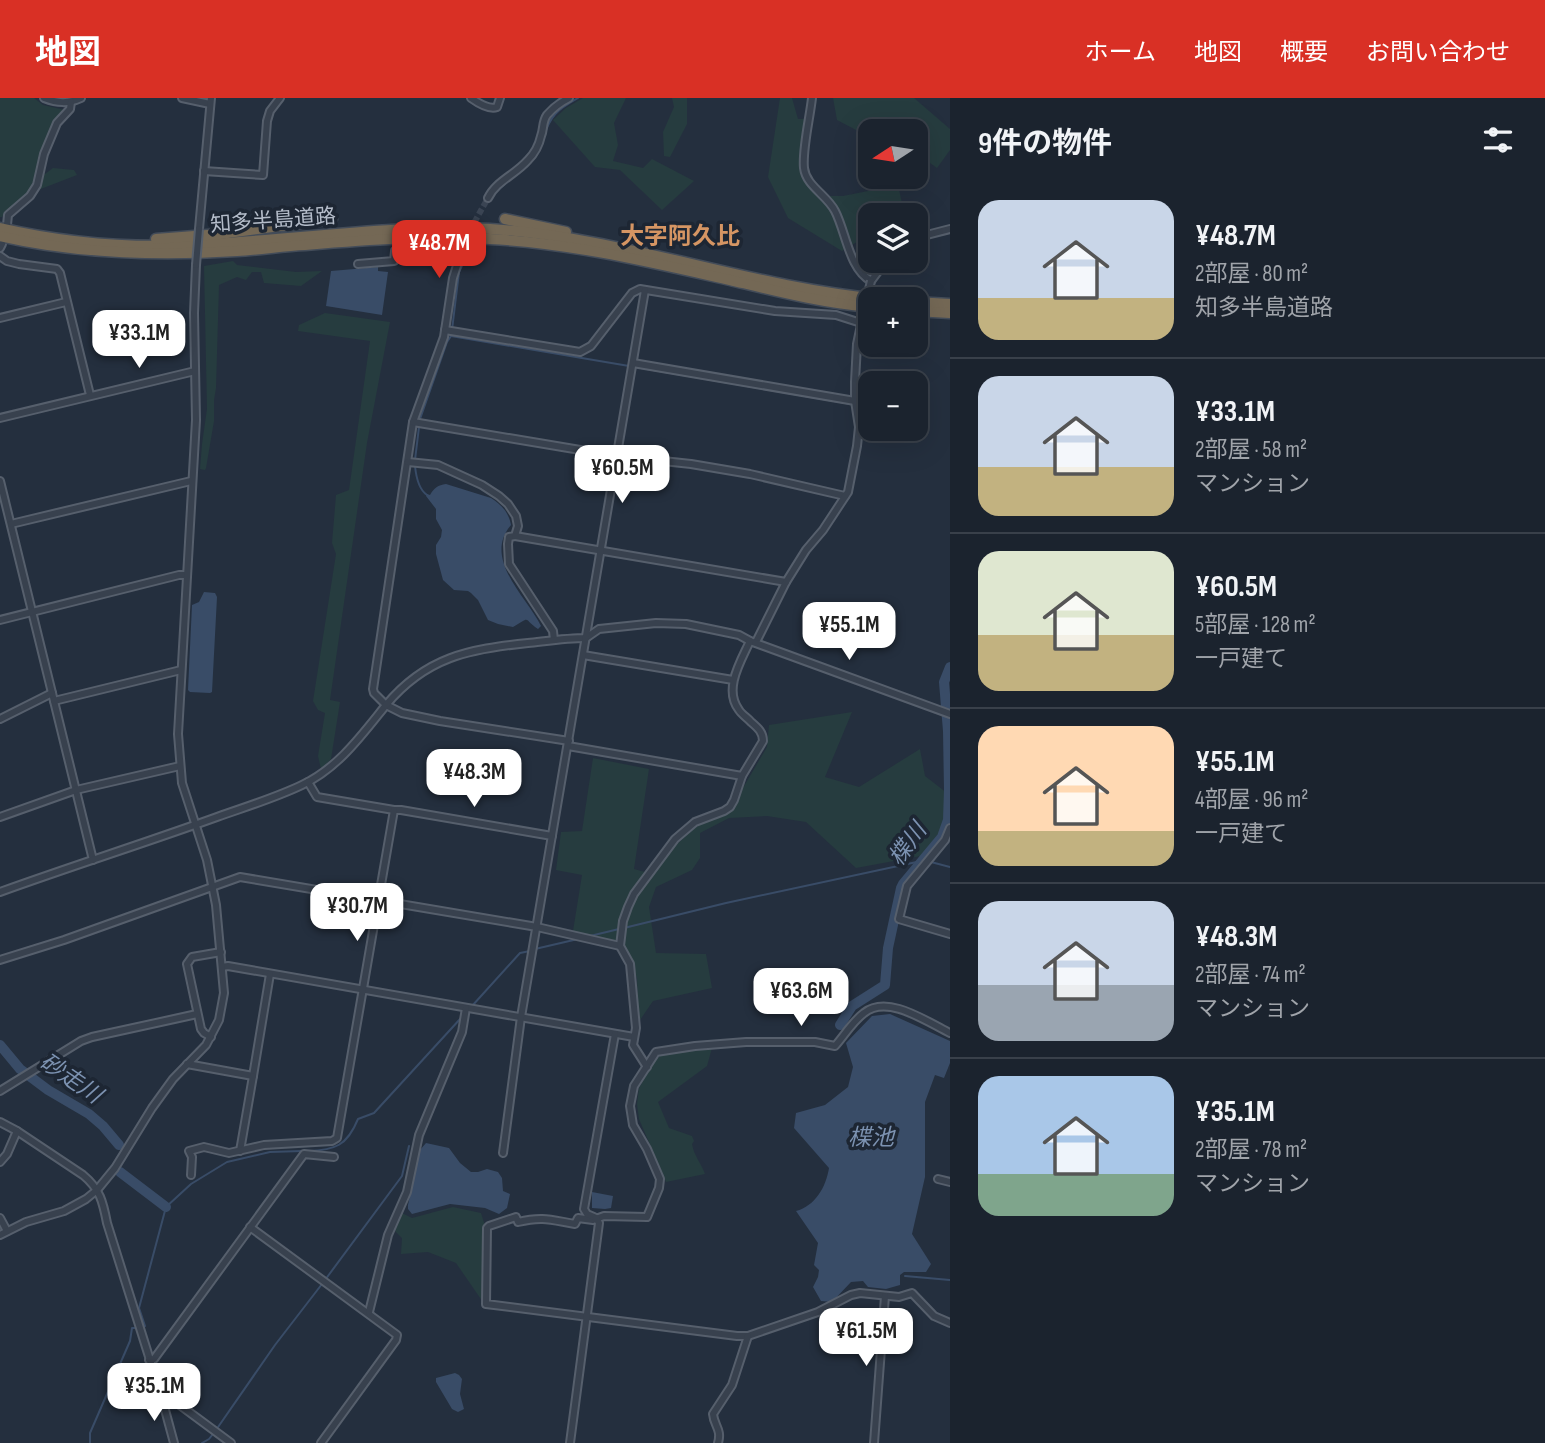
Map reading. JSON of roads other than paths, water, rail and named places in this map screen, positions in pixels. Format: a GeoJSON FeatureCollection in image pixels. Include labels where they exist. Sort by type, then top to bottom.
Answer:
{"type":"FeatureCollection","features":[{"type":"Feature","properties":{"kind":"highway"},"geometry":{"type":"LineString","coordinates":[[92,242],[188,238],[332,219]]}},
{"type":"Feature","properties":{"kind":"highway"},"geometry":{"type":"LineString","coordinates":[[505,219],[627,245],[634,250]]}},
{"type":"Feature","properties":{"kind":"highway","name":"知多半島道路"},"geometry":{"type":"LineString","coordinates":[[3,226],[48,237],[144,245],[190,245],[377,231],[489,229],[526,232],[599,243],[802,288],[858,297]]}},
{"type":"Feature","properties":{"kind":"highway","name":"知多半島道路"},"geometry":{"type":"LineString","coordinates":[[1,243],[151,254],[239,251],[380,239],[501,240],[638,259],[799,296],[858,305]]}},
{"type":"Feature","properties":{"kind":"highway"},"geometry":{"type":"LineString","coordinates":[[928,303],[950,304]]}},
{"type":"Feature","properties":{"kind":"highway"},"geometry":{"type":"LineString","coordinates":[[928,312],[950,313]]}},
{"type":"Feature","properties":{"kind":"street"},"geometry":{"type":"LineString","coordinates":[[44,98],[55,102],[71,102],[81,98]]}},
{"type":"Feature","properties":{"kind":"street"},"geometry":{"type":"LineString","coordinates":[[0,1219],[3,1233],[26,1222],[75,1206],[97,1190],[115,1168],[173,1079],[206,1045],[219,1020],[223,1004],[222,967],[213,886],[184,794],[178,734],[196,420],[196,265],[210,101],[182,98]]}},
{"type":"Feature","properties":{"kind":"street"},"geometry":{"type":"LineString","coordinates":[[204,171],[263,175],[267,121],[270,111],[280,98]]}},
{"type":"Feature","properties":{"kind":"street"},"geometry":{"type":"LineString","coordinates":[[471,98],[494,109],[500,98]]}},
{"type":"Feature","properties":{"kind":"street"},"geometry":{"type":"LineString","coordinates":[[488,198],[492,190],[516,172],[533,154],[547,116],[569,98]]}},
{"type":"Feature","properties":{"kind":"street"},"geometry":{"type":"LineString","coordinates":[[812,98],[804,159],[806,175],[833,207],[855,265],[864,278],[871,282]]}},
{"type":"Feature","properties":{"kind":"street"},"geometry":{"type":"LineString","coordinates":[[3,226],[8,215],[30,196],[37,185],[44,154],[57,123],[70,109],[71,102]]}},
{"type":"Feature","properties":{"kind":"street"},"geometry":{"type":"LineString","coordinates":[[928,235],[950,229]]}},
{"type":"Feature","properties":{"kind":"street"},"geometry":{"type":"LineString","coordinates":[[467,243],[453,278],[445,330],[413,422],[374,693],[386,705],[402,713],[743,776]]}},
{"type":"Feature","properties":{"kind":"street"},"geometry":{"type":"LineString","coordinates":[[358,264],[394,261],[395,251],[461,253]]}},
{"type":"Feature","properties":{"kind":"street"},"geometry":{"type":"LineString","coordinates":[[0,256],[19,264],[57,269],[60,273],[90,396]]}},
{"type":"Feature","properties":{"kind":"street"},"geometry":{"type":"LineString","coordinates":[[870,287],[877,273]]}},
{"type":"Feature","properties":{"kind":"street"},"geometry":{"type":"LineString","coordinates":[[445,330],[580,352],[591,346],[633,292],[640,289],[775,311],[836,315],[858,319]]}},
{"type":"Feature","properties":{"kind":"street"},"geometry":{"type":"LineString","coordinates":[[503,1153],[521,1017],[645,290]]}},
{"type":"Feature","properties":{"kind":"street"},"geometry":{"type":"LineString","coordinates":[[0,318],[66,302]]}},
{"type":"Feature","properties":{"kind":"street"},"geometry":{"type":"LineString","coordinates":[[647,1067],[633,1045],[635,1015],[631,964],[620,946],[623,921],[635,894],[675,839],[695,822],[730,807],[762,741],[761,731],[738,709],[733,680],[786,582],[849,491],[858,446],[859,427],[855,401],[858,338]]}},
{"type":"Feature","properties":{"kind":"street"},"geometry":{"type":"LineString","coordinates":[[633,363],[855,401]]}},
{"type":"Feature","properties":{"kind":"street"},"geometry":{"type":"LineString","coordinates":[[0,418],[195,371]]}},
{"type":"Feature","properties":{"kind":"street"},"geometry":{"type":"LineString","coordinates":[[413,422],[616,456],[750,474],[845,496]]}},
{"type":"Feature","properties":{"kind":"street"},"geometry":{"type":"LineString","coordinates":[[408,462],[438,465],[499,496],[516,516],[518,526],[514,536]]}},
{"type":"Feature","properties":{"kind":"street"},"geometry":{"type":"LineString","coordinates":[[0,481],[4,513],[10,524],[93,860]]}},
{"type":"Feature","properties":{"kind":"street"},"geometry":{"type":"LineString","coordinates":[[10,524],[191,481]]}},
{"type":"Feature","properties":{"kind":"street"},"geometry":{"type":"LineString","coordinates":[[554,640],[553,631],[509,564],[509,537],[786,582]]}},
{"type":"Feature","properties":{"kind":"street"},"geometry":{"type":"LineString","coordinates":[[0,620],[186,575]]}},
{"type":"Feature","properties":{"kind":"street"},"geometry":{"type":"LineString","coordinates":[[0,892],[195,825],[308,782],[345,754],[386,705],[417,676],[453,656],[491,646],[586,638],[599,629],[656,623],[686,624],[739,635],[950,714]]}},
{"type":"Feature","properties":{"kind":"street"},"geometry":{"type":"LineString","coordinates":[[583,655],[733,680]]}},
{"type":"Feature","properties":{"kind":"street"},"geometry":{"type":"LineString","coordinates":[[0,719],[53,697],[181,670]]}},
{"type":"Feature","properties":{"kind":"street"},"geometry":{"type":"LineString","coordinates":[[0,817],[76,789],[180,766]]}},
{"type":"Feature","properties":{"kind":"street"},"geometry":{"type":"LineString","coordinates":[[308,782],[317,797],[552,836]]}},
{"type":"Feature","properties":{"kind":"street"},"geometry":{"type":"LineString","coordinates":[[191,1175],[192,1157],[189,1151],[204,1147],[229,1153],[264,1145],[338,1138],[394,810]]}},
{"type":"Feature","properties":{"kind":"street"},"geometry":{"type":"LineString","coordinates":[[950,828],[945,840],[907,886],[899,919],[950,934]]}},
{"type":"Feature","properties":{"kind":"street"},"geometry":{"type":"LineString","coordinates":[[0,960],[243,877],[537,927],[620,946]]}},
{"type":"Feature","properties":{"kind":"street"},"geometry":{"type":"LineString","coordinates":[[211,1037],[201,1030],[187,968],[192,957],[220,952]]}},
{"type":"Feature","properties":{"kind":"street"},"geometry":{"type":"LineString","coordinates":[[222,967],[635,1037]]}},
{"type":"Feature","properties":{"kind":"street"},"geometry":{"type":"LineString","coordinates":[[240,1151],[270,974]]}},
{"type":"Feature","properties":{"kind":"street"},"geometry":{"type":"LineString","coordinates":[[950,1033],[897,1008],[880,1006],[859,1017],[835,1046],[815,1042],[746,1042],[656,1052],[634,1086],[630,1106],[633,1125],[660,1179],[648,1216],[604,1216],[593,1220],[578,1217],[575,1224],[557,1219],[534,1218],[518,1222],[516,1217],[489,1226],[486,1304],[748,1336],[818,1312],[851,1295],[860,1293],[900,1297],[912,1293],[934,1316],[950,1322]]}},
{"type":"Feature","properties":{"kind":"street"},"geometry":{"type":"LineString","coordinates":[[369,1312],[388,1236],[407,1192],[419,1135],[462,1032],[466,1008]]}},
{"type":"Feature","properties":{"kind":"street"},"geometry":{"type":"LineString","coordinates":[[0,1091],[80,1041],[197,1014]]}},
{"type":"Feature","properties":{"kind":"street"},"geometry":{"type":"LineString","coordinates":[[570,1443],[599,1223],[584,1209],[615,1034]]}},
{"type":"Feature","properties":{"kind":"street"},"geometry":{"type":"LineString","coordinates":[[187,1064],[253,1076]]}},
{"type":"Feature","properties":{"kind":"street"},"geometry":{"type":"LineString","coordinates":[[0,1122],[83,1175],[97,1190],[104,1203],[107,1223],[174,1443]]}},
{"type":"Feature","properties":{"kind":"street"},"geometry":{"type":"LineString","coordinates":[[0,1162],[7,1154],[17,1131]]}},
{"type":"Feature","properties":{"kind":"street"},"geometry":{"type":"LineString","coordinates":[[149,1360],[154,1359],[304,1152],[334,1157]]}},
{"type":"Feature","properties":{"kind":"street"},"geometry":{"type":"LineString","coordinates":[[939,1179],[950,1182]]}},
{"type":"Feature","properties":{"kind":"street"},"geometry":{"type":"LineString","coordinates":[[250,1227],[397,1333],[396,1340],[321,1443]]}},
{"type":"Feature","properties":{"kind":"street"},"geometry":{"type":"LineString","coordinates":[[874,1443],[885,1296]]}},
{"type":"Feature","properties":{"kind":"street"},"geometry":{"type":"LineString","coordinates":[[718,1443],[720,1434],[713,1414],[732,1385],[748,1336]]}},
{"type":"Feature","properties":{"kind":"street"},"geometry":{"type":"LineString","coordinates":[[161,1395],[177,1402],[231,1443]]}},
{"type":"Feature","properties":{"kind":"water"},"geometry":{"type":"Polygon","coordinates":[[[378,267],[378,271],[388,272],[382,315],[326,306],[331,271],[378,267]]]}},
{"type":"Feature","properties":{"kind":"water"},"geometry":{"type":"Polygon","coordinates":[[[446,484],[491,498],[507,513],[511,525],[503,538],[501,551],[504,564],[541,626],[538,629],[527,620],[513,627],[488,620],[478,600],[471,593],[454,590],[443,580],[436,554],[436,545],[442,530],[436,519],[436,509],[426,496],[436,487],[446,484]]]}},
{"type":"Feature","properties":{"kind":"water"},"geometry":{"type":"Polygon","coordinates":[[[204,592],[215,593],[217,597],[210,693],[188,690],[192,605],[199,602],[204,592]]]}},
{"type":"Feature","properties":{"kind":"water","name":"楪池"},"geometry":{"type":"Polygon","coordinates":[[[890,1014],[950,1041],[950,1063],[944,1078],[935,1075],[925,1102],[925,1177],[912,1234],[931,1264],[926,1272],[904,1272],[900,1275],[900,1285],[886,1289],[868,1287],[863,1281],[851,1282],[832,1302],[821,1301],[813,1287],[819,1270],[814,1265],[818,1243],[796,1211],[809,1205],[818,1195],[829,1168],[794,1128],[796,1113],[825,1105],[848,1087],[853,1067],[846,1043],[872,1016],[890,1014]]]}},
{"type":"Feature","properties":{"kind":"water"},"geometry":{"type":"Polygon","coordinates":[[[426,1143],[449,1148],[471,1172],[487,1169],[498,1172],[502,1178],[503,1191],[510,1194],[507,1208],[499,1214],[485,1208],[450,1204],[412,1214],[408,1205],[420,1150],[426,1143]]]}},
{"type":"Feature","properties":{"kind":"water"},"geometry":{"type":"Polygon","coordinates":[[[592,1192],[613,1196],[611,1208],[592,1208],[592,1192]]]}},
{"type":"Feature","properties":{"kind":"water"},"geometry":{"type":"Polygon","coordinates":[[[455,1373],[462,1379],[460,1394],[464,1409],[458,1412],[452,1409],[436,1382],[436,1378],[455,1373]]]}},
{"type":"Feature","properties":{"kind":"waterway"},"geometry":{"type":"LineString","coordinates":[[543,139],[555,114],[578,98]]}},
{"type":"Feature","properties":{"kind":"waterway"},"geometry":{"type":"LineString","coordinates":[[497,191],[532,160]]}},
{"type":"Feature","properties":{"kind":"waterway"},"geometry":{"type":"LineString","coordinates":[[452,330],[459,272],[465,260]]}},
{"type":"Feature","properties":{"kind":"waterway"},"geometry":{"type":"LineString","coordinates":[[451,336],[629,366]]}},
{"type":"Feature","properties":{"kind":"waterway"},"geometry":{"type":"LineString","coordinates":[[415,460],[420,419],[451,336]]}},
{"type":"Feature","properties":{"kind":"waterway"},"geometry":{"type":"LineString","coordinates":[[635,367],[851,404]]}},
{"type":"Feature","properties":{"kind":"waterway"},"geometry":{"type":"LineString","coordinates":[[415,466],[420,486],[427,495]]}},
{"type":"Feature","properties":{"kind":"waterway","name":"楪川"},"geometry":{"type":"LineString","coordinates":[[840,1025],[852,1006],[885,985],[888,948],[901,888],[942,837],[948,820],[948,731],[944,682],[950,667]]}},
{"type":"Feature","properties":{"kind":"waterway"},"geometry":{"type":"LineString","coordinates":[[624,928],[926,860]]}},
{"type":"Feature","properties":{"kind":"waterway"},"geometry":{"type":"LineString","coordinates":[[931,862],[950,867]]}},
{"type":"Feature","properties":{"kind":"waterway"},"geometry":{"type":"LineString","coordinates":[[590,936],[619,929]]}},
{"type":"Feature","properties":{"kind":"waterway"},"geometry":{"type":"LineString","coordinates":[[535,949],[578,939]]}},
{"type":"Feature","properties":{"kind":"waterway"},"geometry":{"type":"LineString","coordinates":[[472,1006],[520,953],[530,951]]}},
{"type":"Feature","properties":{"kind":"waterway"},"geometry":{"type":"LineString","coordinates":[[308,1151],[333,1148],[344,1141],[358,1119],[374,1113],[461,1018]]}},
{"type":"Feature","properties":{"kind":"waterway","name":"砂走川"},"geometry":{"type":"LineString","coordinates":[[0,1045],[20,1069],[48,1090],[89,1114],[119,1145]]}},
{"type":"Feature","properties":{"kind":"waterway"},"geometry":{"type":"LineString","coordinates":[[325,1280],[402,1176],[409,1146]]}},
{"type":"Feature","properties":{"kind":"waterway"},"geometry":{"type":"LineString","coordinates":[[143,1327],[145,1326],[139,1308],[166,1207],[191,1184],[227,1162],[270,1152],[302,1151]]}},
{"type":"Feature","properties":{"kind":"waterway","name":"砂走川"},"geometry":{"type":"LineString","coordinates":[[120,1172],[166,1207]]}},
{"type":"Feature","properties":{"kind":"waterway"},"geometry":{"type":"LineString","coordinates":[[905,1276],[950,1280]]}},
{"type":"Feature","properties":{"kind":"waterway"},"geometry":{"type":"LineString","coordinates":[[216,1430],[275,1345],[322,1284]]}},
{"type":"Feature","properties":{"kind":"waterway"},"geometry":{"type":"LineString","coordinates":[[90,1443],[90,1433],[130,1341],[132,1328],[137,1328]]}},
{"type":"Feature","properties":{"kind":"waterway"},"geometry":{"type":"LineString","coordinates":[[202,1443],[213,1434]]}},
{"type":"Feature","properties":{"kind":"tunnel"},"geometry":{"type":"LineString","coordinates":[[470,230],[488,198]]}},
{"type":"Feature","properties":{"kind":"district","name":"大字阿久比"},"geometry":{"type":"Point","coordinates":[680,236]}}]}
